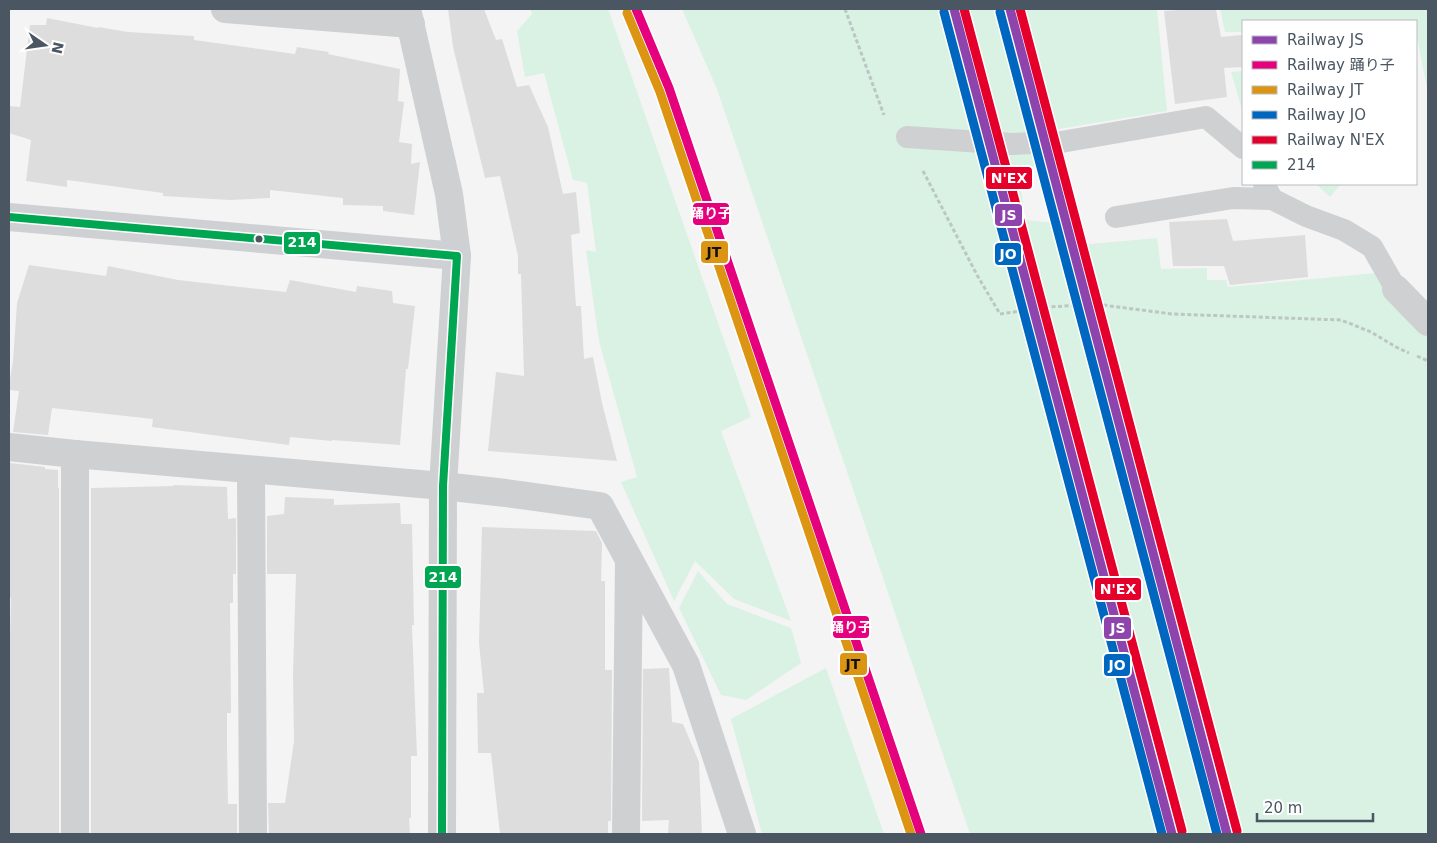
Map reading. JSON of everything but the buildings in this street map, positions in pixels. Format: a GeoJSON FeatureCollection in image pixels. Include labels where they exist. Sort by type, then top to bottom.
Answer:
{"type":"FeatureCollection","features":[{"type":"Feature","properties":{"kind":"street"},"geometry":{"type":"LineString","coordinates":[[225,9],[409,17],[449,194],[457,256],[443,486],[442,834]]}},
{"type":"Feature","properties":{"kind":"street"},"geometry":{"type":"LineString","coordinates":[[9,217],[457,256]]}},
{"type":"Feature","properties":{"kind":"street"},"geometry":{"type":"LineString","coordinates":[[1396,289],[1428,322]]}},
{"type":"Feature","properties":{"kind":"street"},"geometry":{"type":"LineString","coordinates":[[9,447],[443,486],[600,506],[686,665],[742,834]]}},
{"type":"Feature","properties":{"kind":"street"},"geometry":{"type":"LineString","coordinates":[[75,454],[75,834]]}},
{"type":"Feature","properties":{"kind":"street"},"geometry":{"type":"LineString","coordinates":[[251,470],[253,834]]}},
{"type":"Feature","properties":{"kind":"street"},"geometry":{"type":"LineString","coordinates":[[626,834],[629,559]]}},
{"type":"Feature","properties":{"kind":"lane"},"geometry":{"type":"LineString","coordinates":[[908,137],[1012,144],[1061,142],[1206,117],[1242,147]]}},
{"type":"Feature","properties":{"kind":"lane"},"geometry":{"type":"LineString","coordinates":[[1116,217],[1268,192],[1306,216],[1344,230],[1372,247],[1396,289]]}},
{"type":"Feature","properties":{"kind":"path"},"geometry":{"type":"LineString","coordinates":[[845,9],[880,104],[894,136],[908,137],[943,211],[1000,314],[1049,306],[1095,304],[1172,314],[1341,320],[1371,332],[1396,347],[1428,361]]}},
{"type":"Feature","properties":{"kind":"green space"},"geometry":{"type":"Polygon","coordinates":[[[530,9],[608,9],[751,417],[721,431],[791,621],[734,599],[695,561],[674,601],[621,482],[637,477],[599,341],[586,250],[596,252],[587,183],[573,180],[544,73],[525,77],[517,31],[532,14],[530,9]]]}},
{"type":"Feature","properties":{"kind":"green space"},"geometry":{"type":"Polygon","coordinates":[[[682,9],[1157,9],[1167,111],[1053,130],[1021,190],[1025,220],[1055,223],[1079,245],[1157,238],[1161,269],[1207,268],[1207,280],[1226,280],[1228,287],[1376,273],[1428,333],[1428,834],[970,834],[717,89],[682,9]]]}},
{"type":"Feature","properties":{"kind":"green space"},"geometry":{"type":"Polygon","coordinates":[[[1220,9],[1428,9],[1428,94],[1417,37],[1417,20],[1242,20],[1242,32],[1225,32],[1220,9]]]}},
{"type":"Feature","properties":{"kind":"green space"},"geometry":{"type":"Polygon","coordinates":[[[1242,71],[1242,110],[1231,72],[1242,71]]]}},
{"type":"Feature","properties":{"kind":"green space"},"geometry":{"type":"Polygon","coordinates":[[[1317,185],[1340,185],[1330,197],[1317,185]]]}},
{"type":"Feature","properties":{"kind":"green space"},"geometry":{"type":"Polygon","coordinates":[[[698,571],[727,604],[791,628],[801,663],[746,700],[721,695],[679,608],[698,571]]]}},
{"type":"Feature","properties":{"kind":"green space"},"geometry":{"type":"Polygon","coordinates":[[[826,668],[884,834],[762,834],[731,719],[826,668]]]}},
{"type":"Feature","properties":{"kind":"rail line","name":"踊り子"},"geometry":{"type":"LineString","coordinates":[[636,9],[669,88],[921,834]]}},
{"type":"Feature","properties":{"kind":"rail line","name":"JS"},"geometry":{"type":"LineString","coordinates":[[954,9],[1172,834]]}},
{"type":"Feature","properties":{"kind":"rail line","name":"N'EX"},"geometry":{"type":"LineString","coordinates":[[964,9],[1182,831]]}},
{"type":"Feature","properties":{"kind":"rail line","name":"JS"},"geometry":{"type":"LineString","coordinates":[[1010,9],[1227,834]]}},
{"type":"Feature","properties":{"kind":"rail line","name":"N'EX"},"geometry":{"type":"LineString","coordinates":[[1020,9],[1237,831]]}},
{"type":"Feature","properties":{"kind":"rail line","name":"JO"},"geometry":{"type":"LineString","coordinates":[[944,12],[1162,834]]}},
{"type":"Feature","properties":{"kind":"rail line","name":"JO"},"geometry":{"type":"LineString","coordinates":[[1000,12],[1217,834]]}},
{"type":"Feature","properties":{"kind":"rail line","name":"JT"},"geometry":{"type":"LineString","coordinates":[[627,13],[660,92],[911,834]]}},
{"type":"Feature","properties":{"kind":"transit line","name":"214"},"geometry":{"type":"LineString","coordinates":[[9,217],[457,256],[443,486],[442,834]]}}]}
